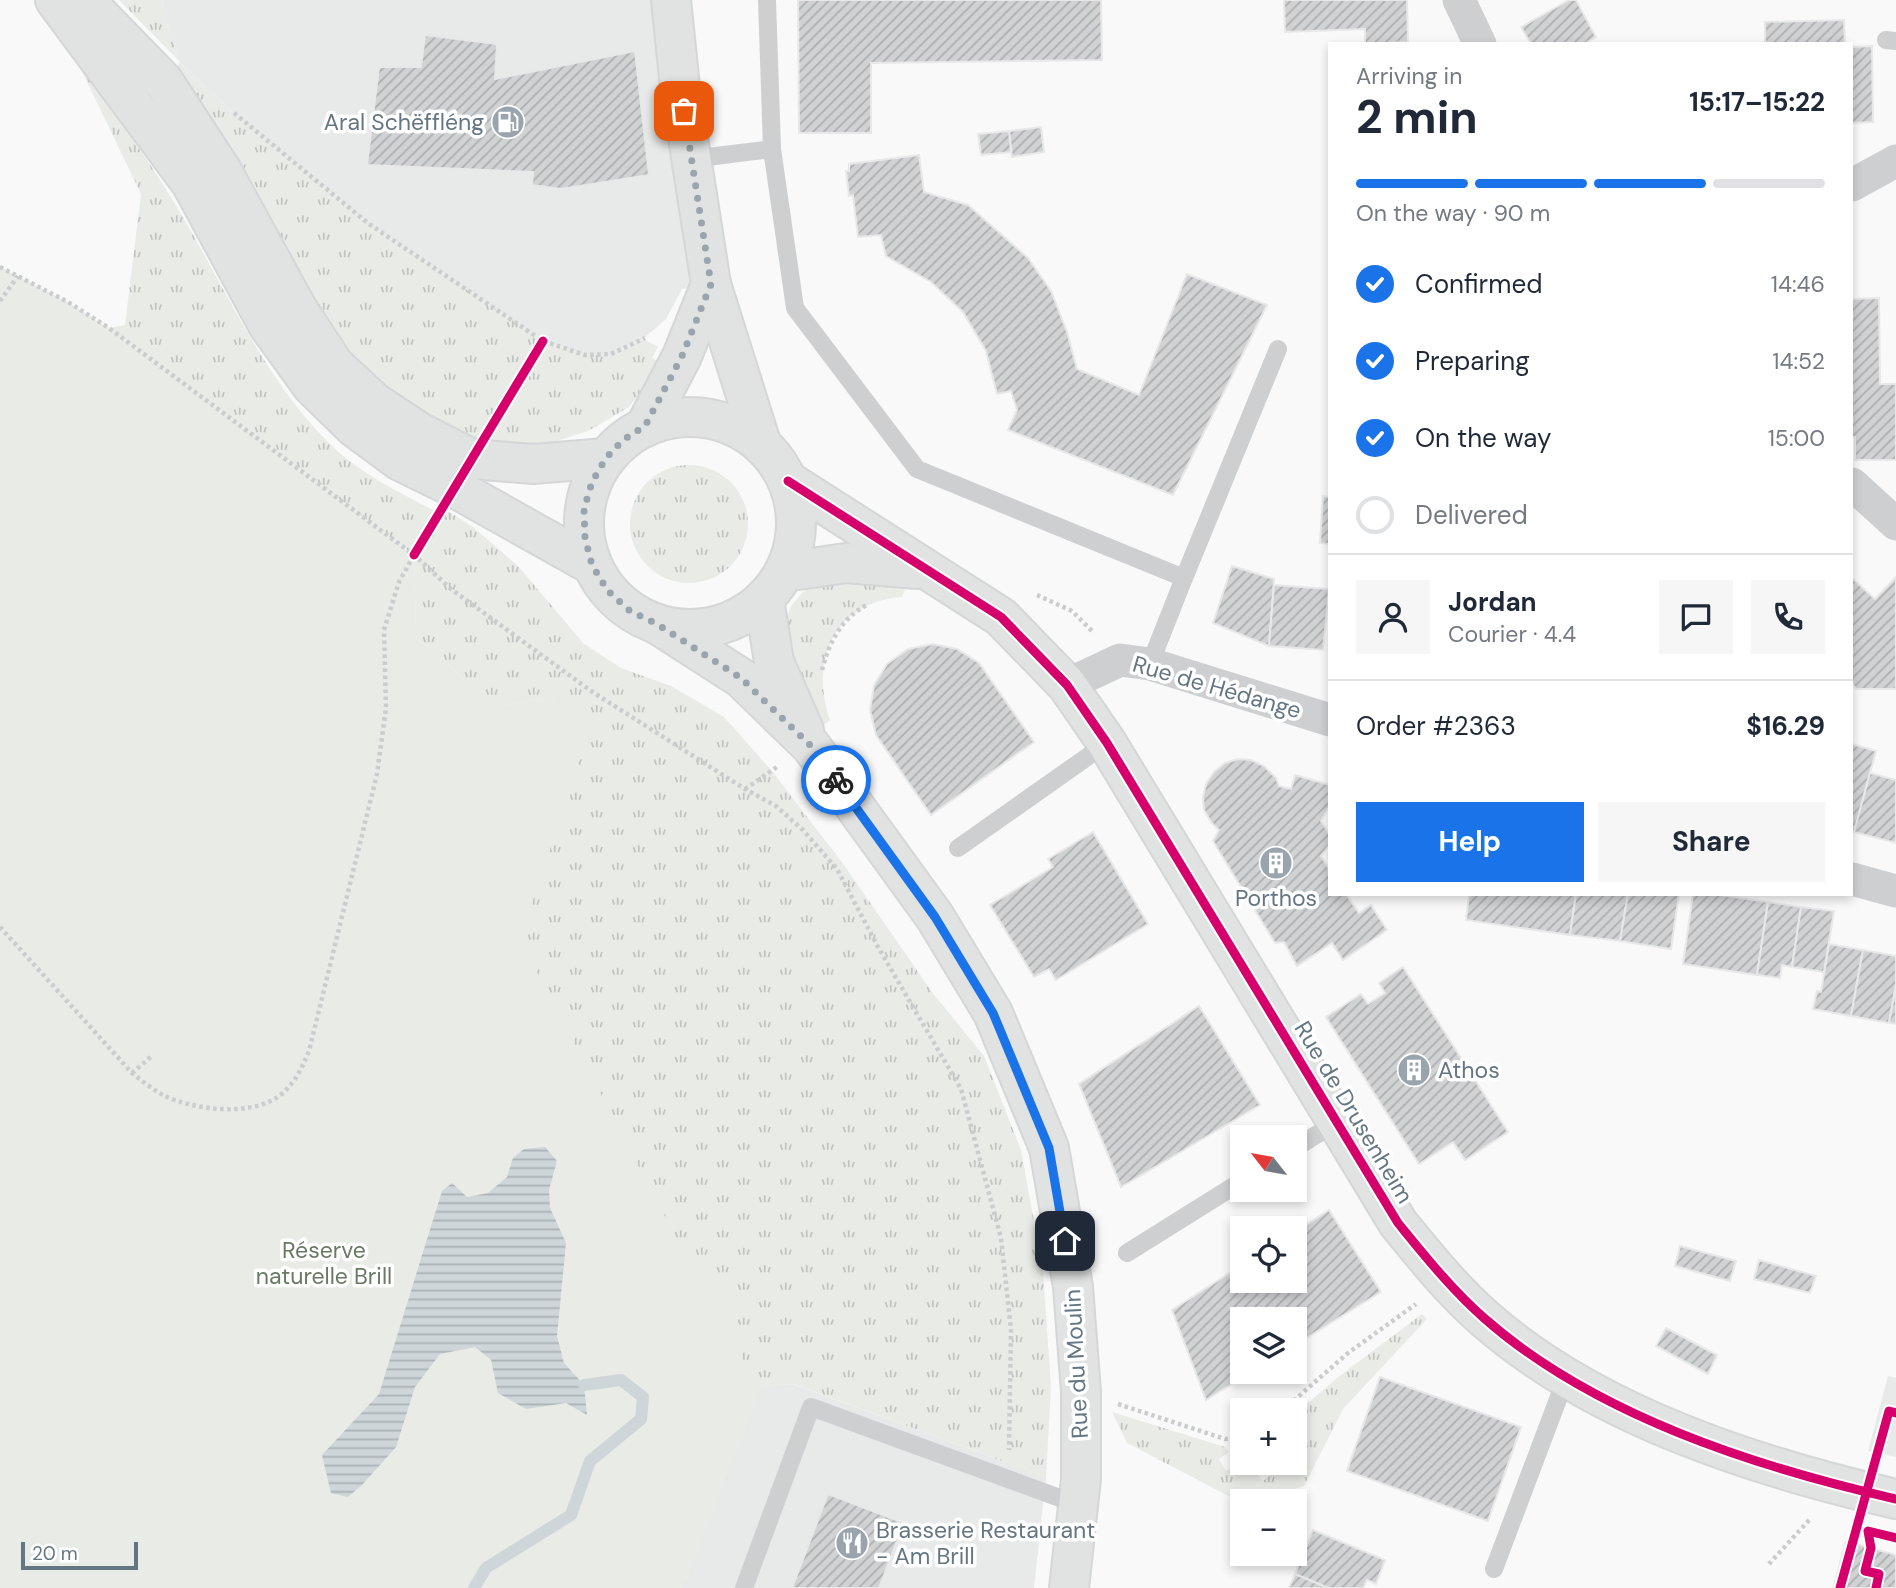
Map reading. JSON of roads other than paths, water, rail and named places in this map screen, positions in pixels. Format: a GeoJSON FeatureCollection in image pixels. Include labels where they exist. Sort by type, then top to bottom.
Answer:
{"type":"FeatureCollection","features":[{"type":"Feature","properties":{"kind":"main road"},"geometry":{"type":"LineString","coordinates":[[55,0],[191,183],[268,325],[312,386],[354,427],[400,461],[455,488],[592,565]]}},
{"type":"Feature","properties":{"kind":"main road"},"geometry":{"type":"LineString","coordinates":[[80,0],[98,14],[164,82],[222,171],[298,310],[335,366],[374,402],[421,432],[472,459],[533,464],[606,458]]}},
{"type":"Feature","properties":{"kind":"main road"},"geometry":{"type":"LineString","coordinates":[[671,0],[680,87],[711,284],[761,443]]}},
{"type":"Feature","properties":{"kind":"main road"},"geometry":{"type":"LineString","coordinates":[[645,426],[682,356],[711,284]]}},
{"type":"Feature","properties":{"kind":"main road"},"geometry":{"type":"LineString","coordinates":[[657,624],[686,629],[714,626],[741,616],[774,586],[794,543],[796,512],[788,481],[777,460],[761,443],[735,426],[706,417],[674,417],[645,426],[623,440],[606,458],[592,482],[584,509],[585,538],[592,565],[608,591],[630,611],[657,624],[741,678],[811,746]]}},
{"type":"Feature","properties":{"kind":"main road","name":"Rue de Drusenheim"},"geometry":{"type":"LineString","coordinates":[[788,481],[1001,617],[1067,685],[1107,743],[1398,1223],[1443,1277],[1483,1318],[1566,1378],[1700,1441],[1769,1466],[1896,1499]]}},
{"type":"Feature","properties":{"kind":"main road"},"geometry":{"type":"LineString","coordinates":[[774,586],[846,563],[923,569]]}},
{"type":"Feature","properties":{"kind":"main road"},"geometry":{"type":"LineString","coordinates":[[774,586],[774,662],[811,746]]}},
{"type":"Feature","properties":{"kind":"main road","name":"Rue du Moulin"},"geometry":{"type":"LineString","coordinates":[[811,746],[935,917],[993,1013],[1049,1148],[1073,1287],[1081,1392],[1079,1505],[1069,1588]]}},
{"type":"Feature","properties":{"kind":"street"},"geometry":{"type":"LineString","coordinates":[[1459,0],[1479,42]]}},
{"type":"Feature","properties":{"kind":"street"},"geometry":{"type":"LineString","coordinates":[[1853,184],[1896,161]]}},
{"type":"Feature","properties":{"kind":"street"},"geometry":{"type":"LineString","coordinates":[[1853,485],[1896,524]]}},
{"type":"Feature","properties":{"kind":"street","name":"Rue de Hédange"},"geometry":{"type":"LineString","coordinates":[[1067,685],[1135,662],[1328,719]]}},
{"type":"Feature","properties":{"kind":"street"},"geometry":{"type":"LineString","coordinates":[[1853,879],[1896,891]]}},
{"type":"Feature","properties":{"kind":"lane"},"geometry":{"type":"LineString","coordinates":[[767,0],[772,149],[795,308],[917,469],[1184,578]]}},
{"type":"Feature","properties":{"kind":"lane"},"geometry":{"type":"LineString","coordinates":[[691,159],[772,149]]}},
{"type":"Feature","properties":{"kind":"lane"},"geometry":{"type":"LineString","coordinates":[[1135,662],[1184,578],[1278,349]]}},
{"type":"Feature","properties":{"kind":"lane"},"geometry":{"type":"LineString","coordinates":[[958,848],[1107,743]]}},
{"type":"Feature","properties":{"kind":"lane"},"geometry":{"type":"LineString","coordinates":[[1307,1141],[1337,1122]]}},
{"type":"Feature","properties":{"kind":"lane"},"geometry":{"type":"LineString","coordinates":[[1127,1253],[1230,1189]]}},
{"type":"Feature","properties":{"kind":"lane"},"geometry":{"type":"LineString","coordinates":[[1494,1569],[1566,1378]]}},
{"type":"Feature","properties":{"kind":"lane"},"geometry":{"type":"LineString","coordinates":[[744,1588],[811,1407],[1079,1505]]}},
{"type":"Feature","properties":{"kind":"waterway"},"geometry":{"type":"LineString","coordinates":[[474,1588],[486,1568],[571,1515],[590,1461],[641,1419],[643,1397],[621,1380],[584,1385]]}},
{"type":"Feature","properties":{"kind":"place","name":"Aral Schëffléng"},"geometry":{"type":"Point","coordinates":[508,122]}},
{"type":"Feature","properties":{"kind":"place","name":"Porthos"},"geometry":{"type":"Point","coordinates":[1276,863]}},
{"type":"Feature","properties":{"kind":"place","name":"Athos"},"geometry":{"type":"Point","coordinates":[1414,1070]}},
{"type":"Feature","properties":{"kind":"place","name":"Brasserie Restaurant - Am Brill"},"geometry":{"type":"Point","coordinates":[852,1543]}},
{"type":"Feature","properties":{"kind":"park label","name":"Réserve naturelle Brill"},"geometry":{"type":"Point","coordinates":[324,1263]}}]}
